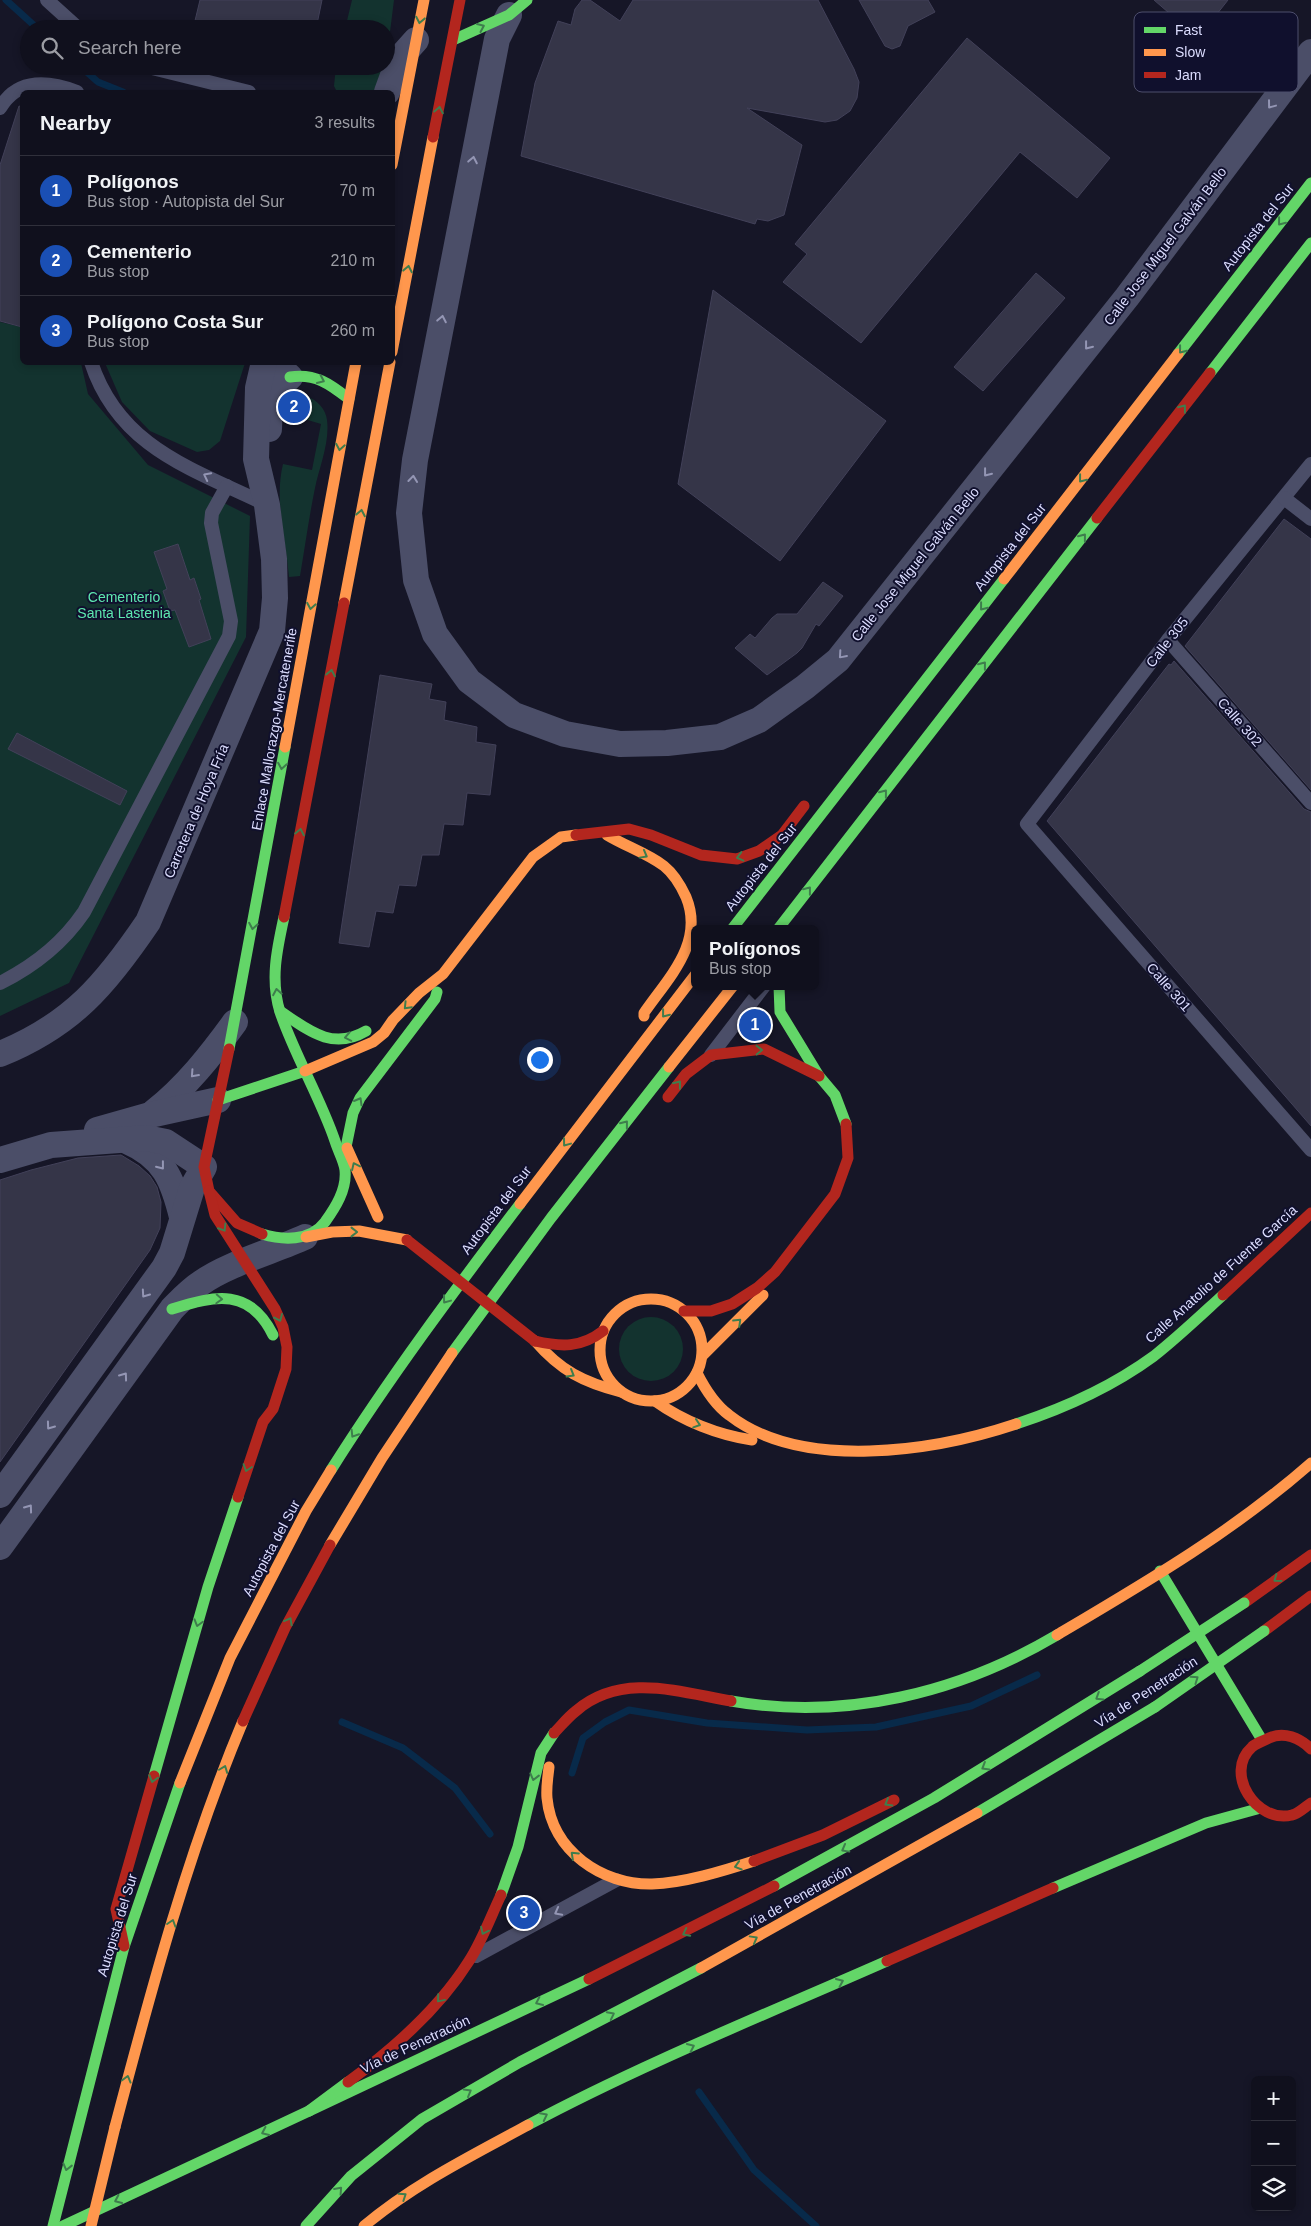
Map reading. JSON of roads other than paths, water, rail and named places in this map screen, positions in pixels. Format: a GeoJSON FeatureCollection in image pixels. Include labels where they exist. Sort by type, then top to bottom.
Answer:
{"type":"FeatureCollection","features":[{"type":"Feature","properties":{"kind":"main road"},"geometry":{"type":"LineString","coordinates":[[395,149],[424,0]]}},
{"type":"Feature","properties":{"kind":"main road"},"geometry":{"type":"LineString","coordinates":[[395,337],[460,0]]}},
{"type":"Feature","properties":{"kind":"main road"},"geometry":{"type":"LineString","coordinates":[[453,40],[518,7]]}},
{"type":"Feature","properties":{"kind":"main road","name":"Autopista del Sur"},"geometry":{"type":"LineString","coordinates":[[735,925],[1311,183]]}},
{"type":"Feature","properties":{"kind":"main road"},"geometry":{"type":"LineString","coordinates":[[781,925],[1311,243]]}},
{"type":"Feature","properties":{"kind":"main road","name":"Enlace Mallorazgo-Mercatenerife"},"geometry":{"type":"LineString","coordinates":[[218,1100],[235,1022],[355,365]]}},
{"type":"Feature","properties":{"kind":"main road"},"geometry":{"type":"LineString","coordinates":[[389,365],[275,962],[275,985],[280,1011],[305,1070],[325,1110],[345,1171],[385,1222],[535,1341],[550,1360],[589,1384],[621,1392],[637,1399],[655,1401],[672,1397],[687,1387],[697,1372],[702,1356],[701,1338],[695,1323],[684,1311],[670,1302],[654,1299],[638,1300],[623,1306],[611,1318],[603,1331],[592,1341],[565,1346],[535,1341]]}},
{"type":"Feature","properties":{"kind":"main road"},"geometry":{"type":"LineString","coordinates":[[282,370],[322,378],[349,399]]}},
{"type":"Feature","properties":{"kind":"main road"},"geometry":{"type":"LineString","coordinates":[[823,790],[848,782]]}},
{"type":"Feature","properties":{"kind":"main road"},"geometry":{"type":"LineString","coordinates":[[263,1422],[273,1409],[279,1393],[286,1369],[287,1347],[283,1327],[275,1309],[215,1215],[207,1179],[208,1141],[218,1100],[305,1070],[373,1042],[384,1034],[393,1020],[419,993],[443,974],[533,857],[561,837],[628,829],[651,835],[701,856],[736,859],[759,851],[782,835],[809,799]]}},
{"type":"Feature","properties":{"kind":"main road"},"geometry":{"type":"LineString","coordinates":[[602,831],[624,846],[642,852],[665,867],[674,876],[683,890],[690,908],[692,925]]}},
{"type":"Feature","properties":{"kind":"main road"},"geometry":{"type":"LineString","coordinates":[[853,850],[854,832]]}},
{"type":"Feature","properties":{"kind":"main road"},"geometry":{"type":"LineString","coordinates":[[644,1040],[644,1012],[683,953],[691,933]]}},
{"type":"Feature","properties":{"kind":"main road"},"geometry":{"type":"LineString","coordinates":[[346,1147],[352,1114],[360,1098],[435,999],[443,974]]}},
{"type":"Feature","properties":{"kind":"main road","name":"Autopista del Sur"},"geometry":{"type":"LineString","coordinates":[[53,2226],[124,1947],[170,1808],[230,1658],[306,1511],[369,1410],[434,1315],[691,980]]}},
{"type":"Feature","properties":{"kind":"main road"},"geometry":{"type":"LineString","coordinates":[[91,2226],[151,1988],[202,1829],[239,1730],[284,1629],[345,1518],[415,1404],[502,1283],[730,990]]}},
{"type":"Feature","properties":{"kind":"main road"},"geometry":{"type":"LineString","coordinates":[[684,1311],[711,1310],[732,1304],[757,1288],[775,1272],[836,1194],[848,1158],[846,1124],[835,1096],[819,1076],[780,1012],[779,990]]}},
{"type":"Feature","properties":{"kind":"main road"},"geometry":{"type":"LineString","coordinates":[[280,1011],[314,1034],[331,1039],[348,1039],[393,1020]]}},
{"type":"Feature","properties":{"kind":"main road"},"geometry":{"type":"LineString","coordinates":[[661,1105],[686,1074],[711,1056],[764,1048],[819,1076]]}},
{"type":"Feature","properties":{"kind":"main road"},"geometry":{"type":"LineString","coordinates":[[325,1110],[337,1126],[385,1222]]}},
{"type":"Feature","properties":{"kind":"main road"},"geometry":{"type":"LineString","coordinates":[[595,1163],[617,1155]]}},
{"type":"Feature","properties":{"kind":"main road"},"geometry":{"type":"LineString","coordinates":[[306,1237],[322,1226],[338,1204],[345,1171]]}},
{"type":"Feature","properties":{"kind":"main road"},"geometry":{"type":"LineString","coordinates":[[207,1179],[237,1223],[275,1238],[306,1237],[332,1232],[359,1231],[407,1240]]}},
{"type":"Feature","properties":{"kind":"main road","name":"Calle Anatolio de Fuente García"},"geometry":{"type":"LineString","coordinates":[[655,1401],[668,1412],[748,1440],[781,1441],[847,1450],[928,1448],[963,1442],[1003,1430],[1091,1394],[1142,1365],[1178,1337],[1311,1213]]}},
{"type":"Feature","properties":{"kind":"main road"},"geometry":{"type":"LineString","coordinates":[[702,1356],[760,1301],[775,1272]]}},
{"type":"Feature","properties":{"kind":"main road"},"geometry":{"type":"LineString","coordinates":[[124,1947],[116,1909],[208,1587],[263,1422],[264,1404],[275,1367],[277,1353],[270,1327],[263,1317],[244,1303],[218,1298],[200,1300],[172,1309]]}},
{"type":"Feature","properties":{"kind":"main road"},"geometry":{"type":"LineString","coordinates":[[603,1331],[599,1347],[601,1363],[608,1380],[621,1392]]}},
{"type":"Feature","properties":{"kind":"main road","name":"Calle Anatolio de Fuente García"},"geometry":{"type":"LineString","coordinates":[[697,1372],[704,1390],[723,1411],[743,1426],[781,1441]]}},
{"type":"Feature","properties":{"kind":"main road"},"geometry":{"type":"LineString","coordinates":[[63,2226],[309,2111],[370,2066],[435,2005],[470,1960],[508,1878],[518,1847],[541,1753],[554,1733],[573,1711],[592,1698],[610,1690],[632,1686],[667,1688],[745,1704],[808,1706],[861,1704],[934,1687],[981,1672],[1047,1641],[1160,1571],[1264,1504],[1311,1463]]}},
{"type":"Feature","properties":{"kind":"main road","name":"Vía de Penetración"},"geometry":{"type":"LineString","coordinates":[[309,2111],[680,1936],[911,1812],[1140,1671],[1244,1603],[1311,1555]]}},
{"type":"Feature","properties":{"kind":"main road"},"geometry":{"type":"LineString","coordinates":[[1160,1571],[1262,1740]]}},
{"type":"Feature","properties":{"kind":"main road","name":"Vía de Penetración"},"geometry":{"type":"LineString","coordinates":[[306,2226],[351,2176],[422,2118],[520,2062],[721,1958],[938,1836],[1155,1707],[1311,1596]]}},
{"type":"Feature","properties":{"kind":"main road"},"geometry":{"type":"LineString","coordinates":[[554,1733],[547,1801],[559,1836],[570,1852],[584,1864],[616,1880],[639,1884],[664,1883],[719,1872],[830,1833],[905,1794]]}},
{"type":"Feature","properties":{"kind":"main road"},"geometry":{"type":"LineString","coordinates":[[1311,1749],[1299,1739],[1287,1736],[1274,1736],[1262,1740],[1251,1748],[1244,1760],[1240,1773],[1245,1793],[1257,1809],[1270,1815],[1284,1816],[1298,1812],[1311,1803]]}},
{"type":"Feature","properties":{"kind":"main road"},"geometry":{"type":"LineString","coordinates":[[995,1747],[1027,1742]]}},
{"type":"Feature","properties":{"kind":"main road"},"geometry":{"type":"LineString","coordinates":[[364,2226],[389,2205],[429,2178],[567,2104],[712,2038],[1161,1841],[1206,1823],[1257,1809]]}},
{"type":"Feature","properties":{"kind":"street","name":"Calle Jose Miguel Galván Bello"},"geometry":{"type":"LineString","coordinates":[[518,7],[496,39],[415,460],[409,513],[416,580],[434,634],[469,681],[514,715],[565,734],[620,744],[667,743],[720,737],[759,720],[805,687],[838,660],[1127,297],[1281,92]]}},
{"type":"Feature","properties":{"kind":"street"},"geometry":{"type":"LineString","coordinates":[[395,70],[399,59],[416,40]]}},
{"type":"Feature","properties":{"kind":"street","name":"Calle Jose Miguel Galván Bello"},"geometry":{"type":"LineString","coordinates":[[1298,69],[1311,52]]}},
{"type":"Feature","properties":{"kind":"street"},"geometry":{"type":"LineString","coordinates":[[388,90],[393,75]]}},
{"type":"Feature","properties":{"kind":"street","name":"Carretera de Hoya Fría"},"geometry":{"type":"LineString","coordinates":[[0,1054],[55,1026],[86,1000],[119,965],[148,922],[272,631],[275,598],[274,559],[266,505],[256,459],[258,388],[263,365]]}},
{"type":"Feature","properties":{"kind":"street","name":"Carretera de Hoya Fría"},"geometry":{"type":"LineString","coordinates":[[266,505],[269,424],[275,396],[280,386],[282,370]]}},
{"type":"Feature","properties":{"kind":"street"},"geometry":{"type":"LineString","coordinates":[[150,1115],[176,1094],[207,1060],[235,1022]]}},
{"type":"Feature","properties":{"kind":"street"},"geometry":{"type":"LineString","coordinates":[[0,1160],[150,1115],[218,1100]]}},
{"type":"Feature","properties":{"kind":"street"},"geometry":{"type":"LineString","coordinates":[[0,1494],[164,1268],[172,1253],[192,1188],[207,1179],[166,1142],[146,1138],[51,1145]]}},
{"type":"Feature","properties":{"kind":"street"},"geometry":{"type":"LineString","coordinates":[[122,1139],[144,1149],[157,1160],[175,1189],[182,1217]]}},
{"type":"Feature","properties":{"kind":"street"},"geometry":{"type":"LineString","coordinates":[[0,1547],[172,1309],[202,1282],[244,1261],[306,1237]]}},
{"type":"Feature","properties":{"kind":"lane"},"geometry":{"type":"LineString","coordinates":[[47,0],[69,20]]}},
{"type":"Feature","properties":{"kind":"lane"},"geometry":{"type":"LineString","coordinates":[[180,75],[241,90]]}},
{"type":"Feature","properties":{"kind":"lane"},"geometry":{"type":"LineString","coordinates":[[0,108],[9,96],[26,85],[57,86],[70,90]]}},
{"type":"Feature","properties":{"kind":"lane"},"geometry":{"type":"LineString","coordinates":[[92,365],[102,390],[112,406],[138,436],[156,450],[266,505]]}},
{"type":"Feature","properties":{"kind":"lane","name":"Calle 305"},"geometry":{"type":"LineString","coordinates":[[1028,824],[1168,640],[1311,464]]}},
{"type":"Feature","properties":{"kind":"lane"},"geometry":{"type":"LineString","coordinates":[[0,983],[33,964],[51,949],[72,928],[84,912],[229,636],[231,621],[211,523],[212,513],[227,486]]}},
{"type":"Feature","properties":{"kind":"lane"},"geometry":{"type":"LineString","coordinates":[[1284,498],[1311,519]]}},
{"type":"Feature","properties":{"kind":"lane","name":"Calle 302"},"geometry":{"type":"LineString","coordinates":[[1168,640],[1311,803]]}},
{"type":"Feature","properties":{"kind":"lane","name":"Calle 301"},"geometry":{"type":"LineString","coordinates":[[1028,824],[1311,1150]]}},
{"type":"Feature","properties":{"kind":"lane"},"geometry":{"type":"LineString","coordinates":[[711,1056],[761,990]]}},
{"type":"Feature","properties":{"kind":"lane"},"geometry":{"type":"LineString","coordinates":[[470,1960],[616,1880]]}},
{"type":"Feature","properties":{"kind":"waterway"},"geometry":{"type":"LineString","coordinates":[[6,0],[28,20]]}},
{"type":"Feature","properties":{"kind":"waterway"},"geometry":{"type":"LineString","coordinates":[[90,75],[98,82],[118,90]]}},
{"type":"Feature","properties":{"kind":"waterway"},"geometry":{"type":"LineString","coordinates":[[572,1773],[583,1738],[605,1722],[629,1710],[707,1723],[807,1730],[876,1727],[971,1706],[1037,1675]]}},
{"type":"Feature","properties":{"kind":"waterway"},"geometry":{"type":"LineString","coordinates":[[342,1722],[403,1748],[455,1788],[490,1834]]}},
{"type":"Feature","properties":{"kind":"waterway"},"geometry":{"type":"LineString","coordinates":[[699,2092],[754,2170],[816,2226]]}},
{"type":"Feature","properties":{"kind":"place","name":"Cementerio"},"geometry":{"type":"Point","coordinates":[294,407]}},
{"type":"Feature","properties":{"kind":"place","name":"Polígonos"},"geometry":{"type":"Point","coordinates":[755,1025]}},
{"type":"Feature","properties":{"kind":"place","name":"Polígono Costa Sur"},"geometry":{"type":"Point","coordinates":[524,1913]}},
{"type":"Feature","properties":{"kind":"park label","name":"Cementerio Santa Lastenia"},"geometry":{"type":"Point","coordinates":[124,606]}}]}
